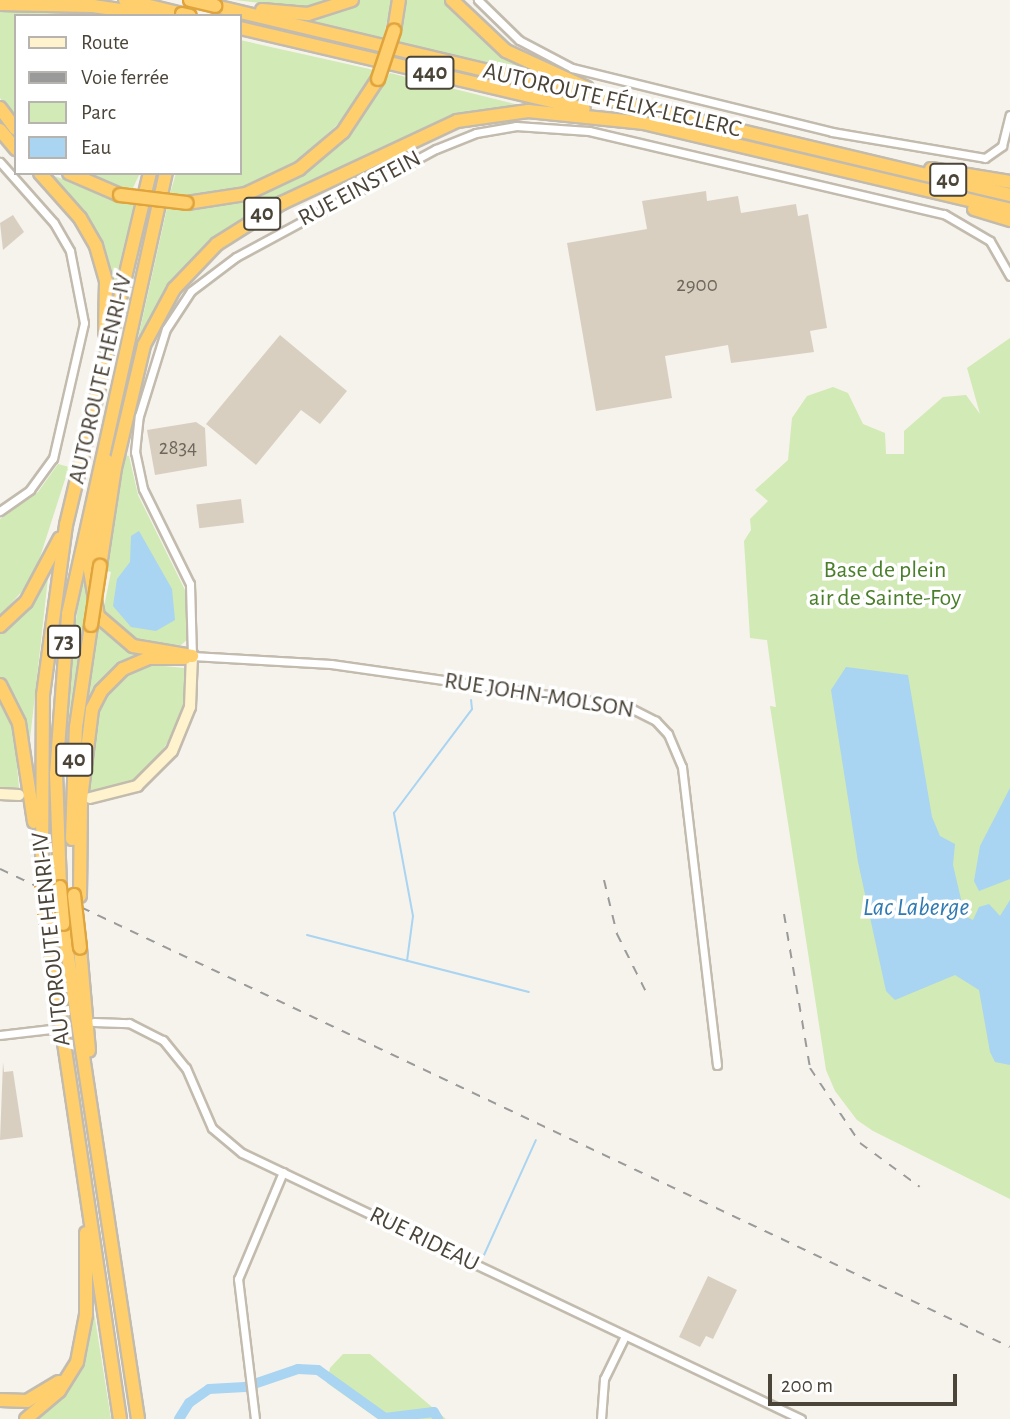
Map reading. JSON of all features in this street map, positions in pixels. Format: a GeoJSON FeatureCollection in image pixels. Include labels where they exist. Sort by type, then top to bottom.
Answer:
{"type":"FeatureCollection","features":[{"type":"Feature","properties":{"kind":"highway"},"geometry":{"type":"LineString","coordinates":[[125,0],[183,14]]}},
{"type":"Feature","properties":{"kind":"highway","name":"40"},"geometry":{"type":"LineString","coordinates":[[191,0],[214,4]]}},
{"type":"Feature","properties":{"kind":"highway"},"geometry":{"type":"LineString","coordinates":[[214,4],[308,14],[352,0]]}},
{"type":"Feature","properties":{"kind":"highway"},"geometry":{"type":"LineString","coordinates":[[74,175],[120,195],[187,203],[246,194],[299,169],[343,132],[378,79],[394,31],[399,0]]}},
{"type":"Feature","properties":{"kind":"highway"},"geometry":{"type":"LineString","coordinates":[[452,0],[515,57],[631,105]]}},
{"type":"Feature","properties":{"kind":"highway"},"geometry":{"type":"LineString","coordinates":[[0,4],[103,7],[147,14]]}},
{"type":"Feature","properties":{"kind":"highway","name":"AUTOROUTE FÉLIX-LECLERC"},"geometry":{"type":"LineString","coordinates":[[214,4],[1010,195]]}},
{"type":"Feature","properties":{"kind":"highway","name":"AUTOROUTE FÉLIX-LECLERC"},"geometry":{"type":"LineString","coordinates":[[242,29],[1010,210]]}},
{"type":"Feature","properties":{"kind":"highway"},"geometry":{"type":"LineString","coordinates":[[242,34],[315,47]]}},
{"type":"Feature","properties":{"kind":"highway"},"geometry":{"type":"LineString","coordinates":[[0,108],[14,126]]}},
{"type":"Feature","properties":{"kind":"highway","name":"40"},"geometry":{"type":"LineString","coordinates":[[96,1135],[80,948],[74,760],[100,566],[141,354],[168,299],[217,244],[282,203],[457,121],[528,111],[644,123]]}},
{"type":"Feature","properties":{"kind":"highway"},"geometry":{"type":"LineString","coordinates":[[0,130],[14,147]]}},
{"type":"Feature","properties":{"kind":"highway"},"geometry":{"type":"LineString","coordinates":[[885,166],[1010,181]]}},
{"type":"Feature","properties":{"kind":"highway"},"geometry":{"type":"LineString","coordinates":[[42,175],[85,225],[102,263],[107,299],[103,368]]}},
{"type":"Feature","properties":{"kind":"highway","name":"AUTOROUTE HENRI-IV"},"geometry":{"type":"LineString","coordinates":[[120,1419],[45,915],[40,853],[43,695],[66,525],[150,175]]}},
{"type":"Feature","properties":{"kind":"highway","name":"AUTOROUTE HENRI-IV"},"geometry":{"type":"LineString","coordinates":[[138,1419],[63,924],[56,761],[68,614],[166,175]]}},
{"type":"Feature","properties":{"kind":"highway"},"geometry":{"type":"LineString","coordinates":[[931,191],[1010,220]]}},
{"type":"Feature","properties":{"kind":"highway"},"geometry":{"type":"LineString","coordinates":[[153,231],[103,484],[90,590],[97,617],[119,640],[192,656]]}},
{"type":"Feature","properties":{"kind":"highway"},"geometry":{"type":"LineString","coordinates":[[0,626],[37,586],[66,525]]}},
{"type":"Feature","properties":{"kind":"highway"},"geometry":{"type":"LineString","coordinates":[[77,896],[81,799],[92,709],[101,691],[123,669],[149,659],[192,656]]}},
{"type":"Feature","properties":{"kind":"highway"},"geometry":{"type":"LineString","coordinates":[[0,685],[21,730],[40,853]]}},
{"type":"Feature","properties":{"kind":"highway"},"geometry":{"type":"LineString","coordinates":[[26,1419],[66,1383],[82,1343],[85,1197]]}},
{"type":"Feature","properties":{"kind":"highway"},"geometry":{"type":"LineString","coordinates":[[0,1400],[27,1401],[52,1388],[82,1343]]}},
{"type":"Feature","properties":{"kind":"street"},"geometry":{"type":"LineString","coordinates":[[478,0],[519,40],[572,68],[832,132],[985,158],[1002,146],[1010,115]]}},
{"type":"Feature","properties":{"kind":"street","name":"RUE EINSTEIN"},"geometry":{"type":"LineString","coordinates":[[90,798],[137,786],[172,751],[190,707],[190,584],[142,489],[135,452],[139,416],[166,329],[182,302],[210,273],[448,143],[506,127],[568,127],[918,208],[977,230],[996,248],[1010,275]]}},
{"type":"Feature","properties":{"kind":"street"},"geometry":{"type":"LineString","coordinates":[[0,162],[54,223],[69,251],[84,323],[53,458],[30,490],[0,511]]}},
{"type":"Feature","properties":{"kind":"street","name":"RUE JOHN-MOLSON"},"geometry":{"type":"LineString","coordinates":[[192,656],[331,664],[626,706],[656,721],[668,734],[682,767],[717,1065]]}},
{"type":"Feature","properties":{"kind":"street"},"geometry":{"type":"LineString","coordinates":[[0,794],[19,795]]}},
{"type":"Feature","properties":{"kind":"street","name":"RUE RIDEAU"},"geometry":{"type":"LineString","coordinates":[[94,1022],[129,1023],[163,1040],[186,1068],[220,1138],[283,1172],[801,1419]]}},
{"type":"Feature","properties":{"kind":"street"},"geometry":{"type":"LineString","coordinates":[[0,1035],[50,1029]]}},
{"type":"Feature","properties":{"kind":"street"},"geometry":{"type":"LineString","coordinates":[[255,1419],[247,1371],[238,1279],[283,1172]]}},
{"type":"Feature","properties":{"kind":"street"},"geometry":{"type":"LineString","coordinates":[[601,1419],[604,1379],[625,1336]]}},
{"type":"Feature","properties":{"kind":"green space"},"geometry":{"type":"Polygon","coordinates":[[[235,0],[342,0],[303,8],[235,0]]]}},
{"type":"Feature","properties":{"kind":"green space"},"geometry":{"type":"Polygon","coordinates":[[[358,0],[392,0],[383,39],[291,18],[328,15],[358,0]]]}},
{"type":"Feature","properties":{"kind":"green space"},"geometry":{"type":"Polygon","coordinates":[[[406,0],[447,0],[473,29],[530,73],[399,43],[406,0]]]}},
{"type":"Feature","properties":{"kind":"green space"},"geometry":{"type":"Polygon","coordinates":[[[0,10],[87,11],[111,14],[14,14],[14,116],[0,98],[0,10]]]}},
{"type":"Feature","properties":{"kind":"green space"},"geometry":{"type":"Polygon","coordinates":[[[242,40],[374,70],[349,114],[292,166],[240,189],[169,197],[175,175],[242,175],[242,40]]]}},
{"type":"Feature","properties":{"kind":"green space"},"geometry":{"type":"Polygon","coordinates":[[[390,73],[527,107],[442,120],[268,206],[218,237],[169,289],[135,352],[167,208],[228,204],[306,171],[345,138],[390,73]]]}},
{"type":"Feature","properties":{"kind":"green space"},"geometry":{"type":"Polygon","coordinates":[[[48,175],[134,205],[113,291],[96,233],[48,175]]]}},
{"type":"Feature","properties":{"kind":"green space"},"geometry":{"type":"Polygon","coordinates":[[[89,175],[139,175],[131,192],[89,175]]]}},
{"type":"Feature","properties":{"kind":"green space","name":"Base de plein air de Sainte-Foy"},"geometry":{"type":"Polygon","coordinates":[[[1010,338],[1010,1199],[873,1131],[857,1120],[835,1091],[826,1070],[770,706],[776,707],[767,640],[750,638],[744,541],[751,530],[750,519],[768,501],[755,490],[788,460],[792,418],[807,396],[833,387],[848,393],[863,424],[885,433],[886,454],[904,454],[904,431],[943,397],[966,395],[980,414],[967,368],[1010,338]]]}},
{"type":"Feature","properties":{"kind":"green space"},"geometry":{"type":"Polygon","coordinates":[[[123,455],[129,456],[138,495],[187,594],[189,638],[181,645],[145,644],[121,635],[103,612],[111,572],[104,570],[123,455]]]}},
{"type":"Feature","properties":{"kind":"green space"},"geometry":{"type":"Polygon","coordinates":[[[58,464],[69,467],[33,579],[0,616],[0,519],[38,492],[58,464]]]}},
{"type":"Feature","properties":{"kind":"green space"},"geometry":{"type":"Polygon","coordinates":[[[83,568],[89,604],[69,752],[64,752],[70,665],[83,568]]]}},
{"type":"Feature","properties":{"kind":"green space"},"geometry":{"type":"Polygon","coordinates":[[[45,578],[48,578],[28,757],[0,679],[0,631],[45,578]]]}},
{"type":"Feature","properties":{"kind":"green space"},"geometry":{"type":"Polygon","coordinates":[[[97,621],[112,639],[144,656],[119,666],[99,683],[79,744],[97,621]]]}},
{"type":"Feature","properties":{"kind":"green space"},"geometry":{"type":"Polygon","coordinates":[[[144,664],[184,668],[185,703],[178,726],[149,771],[131,784],[90,793],[94,715],[114,679],[144,664]]]}},
{"type":"Feature","properties":{"kind":"green space"},"geometry":{"type":"Polygon","coordinates":[[[0,694],[13,721],[19,788],[0,787],[0,694]]]}},
{"type":"Feature","properties":{"kind":"green space"},"geometry":{"type":"Polygon","coordinates":[[[93,1306],[111,1419],[33,1419],[76,1377],[88,1346],[93,1306]]]}},
{"type":"Feature","properties":{"kind":"green space"},"geometry":{"type":"Polygon","coordinates":[[[343,1354],[370,1354],[446,1419],[378,1419],[327,1383],[330,1368],[343,1354]]]}},
{"type":"Feature","properties":{"kind":"water"},"geometry":{"type":"Polygon","coordinates":[[[139,531],[172,589],[175,620],[156,631],[131,627],[113,606],[117,579],[130,562],[131,536],[139,531]]]}},
{"type":"Feature","properties":{"kind":"water","name":"Lac Laberge"},"geometry":{"type":"Polygon","coordinates":[[[846,667],[908,675],[932,817],[940,836],[955,844],[953,865],[965,916],[973,920],[979,907],[989,904],[1000,916],[1010,900],[1010,1065],[995,1062],[990,1052],[979,990],[955,975],[895,1000],[886,991],[858,862],[831,690],[846,667]]]}},
{"type":"Feature","properties":{"kind":"water","name":"Lac Laberge"},"geometry":{"type":"Polygon","coordinates":[[[1010,788],[1010,879],[979,891],[974,881],[980,846],[1010,788]]]}},
{"type":"Feature","properties":{"kind":"building"},"geometry":{"type":"Polygon","coordinates":[[[706,191],[707,201],[738,196],[741,213],[796,204],[798,216],[808,214],[827,328],[810,331],[814,352],[731,363],[728,345],[665,356],[672,398],[596,411],[567,243],[647,229],[642,201],[706,191]]]}},
{"type":"Feature","properties":{"kind":"building"},"geometry":{"type":"Polygon","coordinates":[[[13,215],[24,232],[3,250],[0,223],[13,215]]]}},
{"type":"Feature","properties":{"kind":"building"},"geometry":{"type":"Polygon","coordinates":[[[280,335],[347,391],[320,424],[301,410],[256,465],[206,424],[280,335]]]}},
{"type":"Feature","properties":{"kind":"building"},"geometry":{"type":"Polygon","coordinates":[[[196,422],[205,428],[207,466],[155,475],[147,430],[196,422]]]}},
{"type":"Feature","properties":{"kind":"building"},"geometry":{"type":"Polygon","coordinates":[[[241,499],[244,523],[199,528],[196,504],[241,499]]]}},
{"type":"Feature","properties":{"kind":"building"},"geometry":{"type":"Polygon","coordinates":[[[3,1062],[4,1072],[13,1071],[23,1137],[0,1140],[3,1062]]]}},
{"type":"Feature","properties":{"kind":"building"},"geometry":{"type":"Polygon","coordinates":[[[708,1276],[737,1290],[713,1339],[706,1336],[700,1347],[679,1337],[708,1276]]]}},
{"type":"Feature","properties":{"kind":"waterway"},"geometry":{"type":"LineString","coordinates":[[407,961],[413,916],[394,813],[472,709],[471,700]]}},
{"type":"Feature","properties":{"kind":"waterway"},"geometry":{"type":"LineString","coordinates":[[307,935],[529,992]]}},
{"type":"Feature","properties":{"kind":"waterway"},"geometry":{"type":"LineString","coordinates":[[484,1255],[536,1140]]}},
{"type":"Feature","properties":{"kind":"waterway"},"geometry":{"type":"LineString","coordinates":[[179,1419],[189,1403],[209,1389],[245,1387],[298,1369],[318,1370],[385,1418],[434,1412],[438,1419]]}},
{"type":"Feature","properties":{"kind":"railway"},"geometry":{"type":"LineString","coordinates":[[0,869],[1010,1347]]}},
{"type":"Feature","properties":{"kind":"railway"},"geometry":{"type":"LineString","coordinates":[[604,880],[617,934],[645,990]]}},
{"type":"Feature","properties":{"kind":"railway"},"geometry":{"type":"LineString","coordinates":[[784,914],[810,1068],[860,1143],[920,1187]]}}]}
